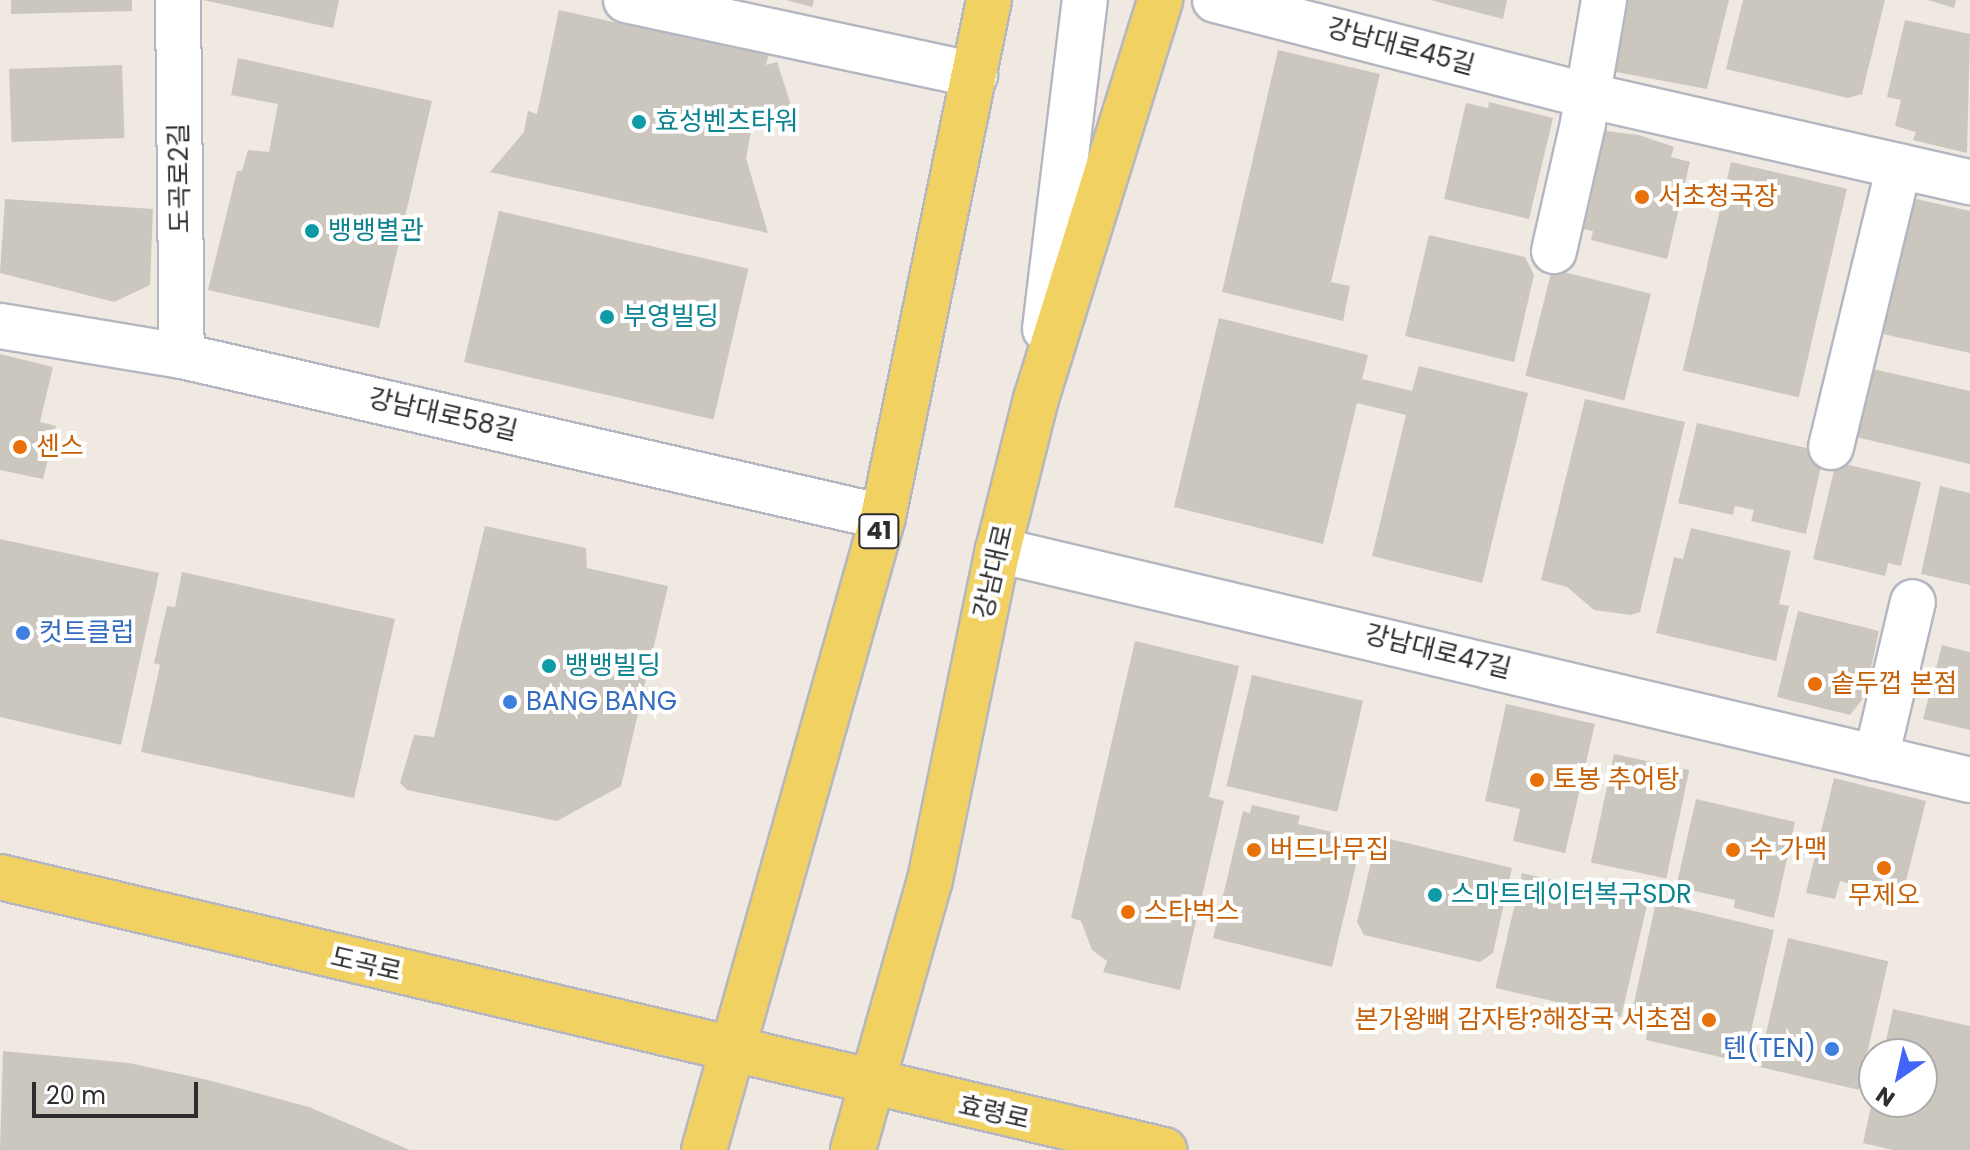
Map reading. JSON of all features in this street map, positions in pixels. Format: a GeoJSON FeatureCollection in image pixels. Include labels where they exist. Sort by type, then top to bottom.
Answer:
{"type":"FeatureCollection","features":[{"type":"Feature","properties":{"kind":"main road","name":"41"},"geometry":{"type":"LineString","coordinates":[[704,1150],[883,517],[989,0]]}},
{"type":"Feature","properties":{"kind":"main road","name":"강남대로"},"geometry":{"type":"LineString","coordinates":[[853,1150],[930,880],[998,550],[1036,399],[1160,0]]}},
{"type":"Feature","properties":{"kind":"main road","name":"도곡로"},"geometry":{"type":"LineString","coordinates":[[0,877],[870,1084]]}},
{"type":"Feature","properties":{"kind":"main road","name":"효령로"},"geometry":{"type":"LineString","coordinates":[[870,1084],[1164,1150]]}},
{"type":"Feature","properties":{"kind":"street","name":"도곡로2길"},"geometry":{"type":"LineString","coordinates":[[178,0],[182,356]]}},
{"type":"Feature","properties":{"kind":"street"},"geometry":{"type":"LineString","coordinates":[[626,0],[975,75]]}},
{"type":"Feature","properties":{"kind":"street"},"geometry":{"type":"LineString","coordinates":[[1036,399],[1085,0]]}},
{"type":"Feature","properties":{"kind":"street","name":"강남대로45길"},"geometry":{"type":"LineString","coordinates":[[1215,0],[1586,95],[1970,182]]}},
{"type":"Feature","properties":{"kind":"street"},"geometry":{"type":"LineString","coordinates":[[1554,251],[1604,0]]}},
{"type":"Feature","properties":{"kind":"street"},"geometry":{"type":"LineString","coordinates":[[1831,447],[1899,166]]}},
{"type":"Feature","properties":{"kind":"street","name":"강남대로58길"},"geometry":{"type":"LineString","coordinates":[[0,326],[182,356],[883,517]]}},
{"type":"Feature","properties":{"kind":"street","name":"강남대로47길"},"geometry":{"type":"LineString","coordinates":[[998,550],[1970,780]]}},
{"type":"Feature","properties":{"kind":"street"},"geometry":{"type":"LineString","coordinates":[[1876,758],[1913,602]]}},
{"type":"Feature","properties":{"kind":"building"},"geometry":{"type":"Polygon","coordinates":[[[11,0],[132,0],[132,11],[11,14],[11,0]]]}},
{"type":"Feature","properties":{"kind":"building"},"geometry":{"type":"Polygon","coordinates":[[[203,0],[339,0],[333,28],[203,0]]]}},
{"type":"Feature","properties":{"kind":"building"},"geometry":{"type":"Polygon","coordinates":[[[786,0],[814,0],[812,7],[786,0]]]}},
{"type":"Feature","properties":{"kind":"building"},"geometry":{"type":"Polygon","coordinates":[[[1430,0],[1507,0],[1503,19],[1430,0]]]}},
{"type":"Feature","properties":{"kind":"building"},"geometry":{"type":"Polygon","coordinates":[[[1621,0],[1729,0],[1707,89],[1611,71],[1621,0]]]}},
{"type":"Feature","properties":{"kind":"building"},"geometry":{"type":"Polygon","coordinates":[[[1743,0],[1885,0],[1862,94],[1848,98],[1726,69],[1743,0]]]}},
{"type":"Feature","properties":{"kind":"building"},"geometry":{"type":"Polygon","coordinates":[[[1928,0],[1956,0],[1954,8],[1928,0]]]}},
{"type":"Feature","properties":{"kind":"building","name":"효성벤츠타워"},"geometry":{"type":"Polygon","coordinates":[[[559,10],[622,24],[623,18],[770,50],[766,65],[777,62],[791,105],[754,116],[746,158],[768,233],[490,172],[524,132],[528,111],[537,114],[559,10]]]}},
{"type":"Feature","properties":{"kind":"building"},"geometry":{"type":"Polygon","coordinates":[[[1905,20],[1970,34],[1967,153],[1913,140],[1916,132],[1895,126],[1901,100],[1887,97],[1905,20]]]}},
{"type":"Feature","properties":{"kind":"building"},"geometry":{"type":"Polygon","coordinates":[[[1278,50],[1380,74],[1331,282],[1350,286],[1343,321],[1222,292],[1278,50]]]}},
{"type":"Feature","properties":{"kind":"building","name":"뱅뱅별관"},"geometry":{"type":"Polygon","coordinates":[[[238,58],[432,101],[379,328],[208,290],[237,171],[242,171],[248,150],[269,152],[278,104],[231,95],[238,58]]]}},
{"type":"Feature","properties":{"kind":"building"},"geometry":{"type":"Polygon","coordinates":[[[122,65],[125,138],[12,142],[9,69],[122,65]]]}},
{"type":"Feature","properties":{"kind":"building"},"geometry":{"type":"Polygon","coordinates":[[[1489,102],[1553,118],[1529,219],[1444,199],[1466,103],[1488,108],[1489,102]]]}},
{"type":"Feature","properties":{"kind":"building"},"geometry":{"type":"Polygon","coordinates":[[[1606,131],[1639,135],[1674,147],[1671,157],[1690,162],[1667,259],[1591,240],[1593,231],[1583,229],[1606,131]]]}},
{"type":"Feature","properties":{"kind":"building"},"geometry":{"type":"Polygon","coordinates":[[[1731,162],[1847,189],[1799,397],[1683,371],[1731,162]]]}},
{"type":"Feature","properties":{"kind":"building"},"geometry":{"type":"Polygon","coordinates":[[[1912,198],[1970,211],[1970,353],[1883,334],[1912,198]]]}},
{"type":"Feature","properties":{"kind":"building"},"geometry":{"type":"Polygon","coordinates":[[[5,199],[153,209],[150,285],[114,302],[0,273],[5,199]]]}},
{"type":"Feature","properties":{"kind":"building","name":"부영빌딩"},"geometry":{"type":"Polygon","coordinates":[[[499,211],[748,269],[714,420],[464,362],[499,211]]]}},
{"type":"Feature","properties":{"kind":"building"},"geometry":{"type":"Polygon","coordinates":[[[1429,235],[1525,257],[1534,275],[1514,362],[1405,336],[1429,235]]]}},
{"type":"Feature","properties":{"kind":"building"},"geometry":{"type":"Polygon","coordinates":[[[1552,269],[1651,294],[1624,400],[1525,376],[1552,269]]]}},
{"type":"Feature","properties":{"kind":"building"},"geometry":{"type":"Polygon","coordinates":[[[1219,318],[1368,355],[1362,379],[1412,391],[1419,366],[1528,393],[1482,583],[1372,556],[1406,415],[1357,403],[1323,544],[1174,507],[1219,318]]]}},
{"type":"Feature","properties":{"kind":"building"},"geometry":{"type":"Polygon","coordinates":[[[0,354],[53,367],[40,422],[56,426],[43,479],[0,470],[0,354]]]}},
{"type":"Feature","properties":{"kind":"building"},"geometry":{"type":"Polygon","coordinates":[[[1873,369],[1970,391],[1970,464],[1856,437],[1873,369]]]}},
{"type":"Feature","properties":{"kind":"building"},"geometry":{"type":"Polygon","coordinates":[[[1585,399],[1685,422],[1640,612],[1631,615],[1594,610],[1567,587],[1541,580],[1585,399]]]}},
{"type":"Feature","properties":{"kind":"building"},"geometry":{"type":"Polygon","coordinates":[[[1697,423],[1824,452],[1806,534],[1751,521],[1754,510],[1735,506],[1733,515],[1678,503],[1697,423]]]}},
{"type":"Feature","properties":{"kind":"building"},"geometry":{"type":"Polygon","coordinates":[[[1836,462],[1921,482],[1901,566],[1888,563],[1885,576],[1813,559],[1836,462]]]}},
{"type":"Feature","properties":{"kind":"building"},"geometry":{"type":"Polygon","coordinates":[[[1940,486],[1970,493],[1970,585],[1921,574],[1940,486]]]}},
{"type":"Feature","properties":{"kind":"building","name":"뱅뱅빌딩"},"geometry":{"type":"Polygon","coordinates":[[[485,526],[586,548],[587,568],[668,586],[621,786],[557,821],[407,790],[400,783],[414,735],[434,737],[485,526]]]}},
{"type":"Feature","properties":{"kind":"building"},"geometry":{"type":"Polygon","coordinates":[[[1691,528],[1791,551],[1779,604],[1789,606],[1776,661],[1656,633],[1674,557],[1683,559],[1691,528]]]}},
{"type":"Feature","properties":{"kind":"building"},"geometry":{"type":"Polygon","coordinates":[[[0,539],[159,573],[121,745],[0,717],[0,539]]]}},
{"type":"Feature","properties":{"kind":"building"},"geometry":{"type":"Polygon","coordinates":[[[182,572],[395,619],[354,798],[141,752],[160,665],[154,663],[167,606],[175,607],[182,572]]]}},
{"type":"Feature","properties":{"kind":"building"},"geometry":{"type":"Polygon","coordinates":[[[1798,611],[1879,631],[1865,696],[1850,715],[1777,697],[1798,611]]]}},
{"type":"Feature","properties":{"kind":"building"},"geometry":{"type":"Polygon","coordinates":[[[1135,641],[1239,666],[1209,797],[1224,801],[1180,990],[1103,972],[1107,961],[1092,950],[1081,921],[1071,918],[1135,641]]]}},
{"type":"Feature","properties":{"kind":"building"},"geometry":{"type":"Polygon","coordinates":[[[1942,645],[1970,652],[1970,730],[1923,719],[1942,645]]]}},
{"type":"Feature","properties":{"kind":"building"},"geometry":{"type":"Polygon","coordinates":[[[1252,675],[1363,701],[1337,812],[1226,786],[1252,675]]]}},
{"type":"Feature","properties":{"kind":"building"},"geometry":{"type":"Polygon","coordinates":[[[1506,704],[1595,724],[1565,853],[1513,841],[1520,809],[1485,801],[1506,704]]]}},
{"type":"Feature","properties":{"kind":"building"},"geometry":{"type":"Polygon","coordinates":[[[1614,754],[1689,770],[1666,879],[1591,863],[1614,754]]]}},
{"type":"Feature","properties":{"kind":"building"},"geometry":{"type":"Polygon","coordinates":[[[1834,778],[1926,801],[1902,897],[1840,881],[1835,899],[1806,893],[1834,778]]]}},
{"type":"Feature","properties":{"kind":"building"},"geometry":{"type":"Polygon","coordinates":[[[1696,799],[1795,822],[1774,918],[1734,908],[1735,900],[1676,887],[1696,799]]]}},
{"type":"Feature","properties":{"kind":"building"},"geometry":{"type":"Polygon","coordinates":[[[1252,805],[1300,816],[1298,824],[1362,839],[1332,967],[1213,938],[1243,811],[1250,813],[1252,805]]]}},
{"type":"Feature","properties":{"kind":"building","name":"스마트데이터복구SDR"},"geometry":{"type":"Polygon","coordinates":[[[1377,836],[1512,868],[1493,953],[1480,962],[1364,935],[1357,922],[1377,836]]]}},
{"type":"Feature","properties":{"kind":"building"},"geometry":{"type":"Polygon","coordinates":[[[1522,873],[1648,902],[1621,1017],[1495,988],[1522,873]]]}},
{"type":"Feature","properties":{"kind":"building"},"geometry":{"type":"Polygon","coordinates":[[[1656,902],[1774,930],[1747,1049],[1728,1044],[1725,1058],[1646,1040],[1648,1026],[1630,1021],[1656,902]]]}},
{"type":"Feature","properties":{"kind":"building"},"geometry":{"type":"Polygon","coordinates":[[[1788,938],[1888,961],[1871,1038],[1858,1038],[1858,1090],[1758,1067],[1788,938]]]}},
{"type":"Feature","properties":{"kind":"building"},"geometry":{"type":"Polygon","coordinates":[[[1893,1009],[1970,1026],[1970,1150],[1893,1150],[1863,1143],[1868,1118],[1938,1118],[1938,1038],[1887,1038],[1893,1009]]]}},
{"type":"Feature","properties":{"kind":"building"},"geometry":{"type":"Polygon","coordinates":[[[3,1051],[129,1063],[208,1080],[309,1107],[410,1150],[0,1150],[3,1051]]]}},
{"type":"Feature","properties":{"kind":"place","name":"효성벤츠타워"},"geometry":{"type":"Point","coordinates":[639,122]}},
{"type":"Feature","properties":{"kind":"place","name":"서초청국장"},"geometry":{"type":"Point","coordinates":[1642,197]}},
{"type":"Feature","properties":{"kind":"place","name":"뱅뱅별관"},"geometry":{"type":"Point","coordinates":[312,231]}},
{"type":"Feature","properties":{"kind":"place","name":"부영빌딩"},"geometry":{"type":"Point","coordinates":[607,317]}},
{"type":"Feature","properties":{"kind":"place","name":"센스"},"geometry":{"type":"Point","coordinates":[20,447]}},
{"type":"Feature","properties":{"kind":"place","name":"컷트클럽"},"geometry":{"type":"Point","coordinates":[23,633]}},
{"type":"Feature","properties":{"kind":"place","name":"뱅뱅빌딩"},"geometry":{"type":"Point","coordinates":[549,666]}},
{"type":"Feature","properties":{"kind":"place","name":"솥두껍 본점"},"geometry":{"type":"Point","coordinates":[1815,684]}},
{"type":"Feature","properties":{"kind":"place","name":"BANG BANG"},"geometry":{"type":"Point","coordinates":[510,702]}},
{"type":"Feature","properties":{"kind":"place","name":"토봉 추어탕"},"geometry":{"type":"Point","coordinates":[1537,780]}},
{"type":"Feature","properties":{"kind":"place","name":"버드나무집"},"geometry":{"type":"Point","coordinates":[1254,850]}},
{"type":"Feature","properties":{"kind":"place","name":"수 가맥"},"geometry":{"type":"Point","coordinates":[1733,850]}},
{"type":"Feature","properties":{"kind":"place","name":"무제오"},"geometry":{"type":"Point","coordinates":[1884,868]}},
{"type":"Feature","properties":{"kind":"place","name":"스마트데이터복구SDR"},"geometry":{"type":"Point","coordinates":[1435,895]}},
{"type":"Feature","properties":{"kind":"place","name":"스타벅스"},"geometry":{"type":"Point","coordinates":[1128,912]}},
{"type":"Feature","properties":{"kind":"place","name":"본가왕뼈 감자탕?해장국 서초점"},"geometry":{"type":"Point","coordinates":[1709,1020]}},
{"type":"Feature","properties":{"kind":"place","name":"텐(TEN)"},"geometry":{"type":"Point","coordinates":[1832,1049]}}]}
